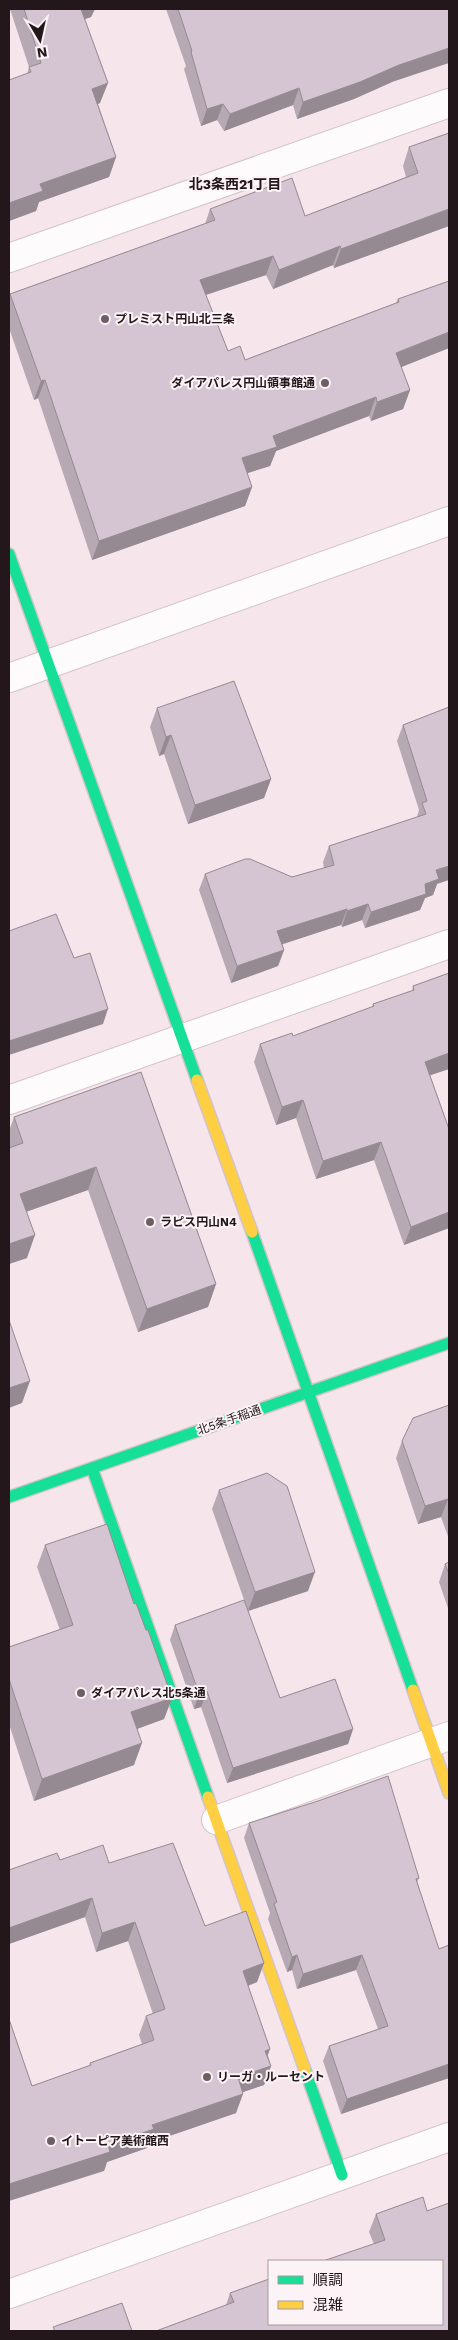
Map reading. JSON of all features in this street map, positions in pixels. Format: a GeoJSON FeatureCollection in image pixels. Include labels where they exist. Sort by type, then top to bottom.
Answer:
{"type":"FeatureCollection","features":[{"type":"Feature","properties":{"kind":"street"},"geometry":{"type":"LineString","coordinates":[[9,258],[449,103]]}},
{"type":"Feature","properties":{"kind":"street"},"geometry":{"type":"LineString","coordinates":[[9,678],[449,521]]}},
{"type":"Feature","properties":{"kind":"street"},"geometry":{"type":"LineString","coordinates":[[9,554],[309,1392],[440,1739],[449,1794]]}},
{"type":"Feature","properties":{"kind":"street"},"geometry":{"type":"LineString","coordinates":[[9,1100],[449,944]]}},
{"type":"Feature","properties":{"kind":"street","name":"北5条手稲通"},"geometry":{"type":"LineString","coordinates":[[9,1497],[449,1343]]}},
{"type":"Feature","properties":{"kind":"street"},"geometry":{"type":"LineString","coordinates":[[92,1468],[342,2175]]}},
{"type":"Feature","properties":{"kind":"street"},"geometry":{"type":"LineString","coordinates":[[216,1820],[440,1739]]}},
{"type":"Feature","properties":{"kind":"street"},"geometry":{"type":"LineString","coordinates":[[9,2294],[449,2137]]}},
{"type":"Feature","properties":{"kind":"building"},"geometry":{"type":"Polygon","coordinates":[[[24,9],[81,9],[108,83],[92,89],[116,157],[40,184],[43,191],[9,203],[9,80],[31,72],[29,67],[41,63],[24,9]]]}},
{"type":"Feature","properties":{"kind":"building"},"geometry":{"type":"Polygon","coordinates":[[[178,9],[449,9],[449,48],[303,102],[299,88],[230,114],[223,104],[207,109],[192,51],[178,9]]]}},
{"type":"Feature","properties":{"kind":"building"},"geometry":{"type":"Polygon","coordinates":[[[449,133],[449,209],[341,249],[340,246],[279,270],[273,256],[200,280],[228,351],[240,346],[245,360],[399,302],[398,299],[449,281],[449,332],[396,353],[410,390],[377,402],[376,397],[273,436],[277,447],[242,458],[252,487],[99,541],[45,380],[41,381],[10,294],[215,220],[210,209],[292,178],[305,216],[418,173],[409,147],[449,133]]]}},
{"type":"Feature","properties":{"kind":"building"},"geometry":{"type":"Polygon","coordinates":[[[234,681],[271,779],[195,805],[171,735],[166,737],[157,708],[234,681]]]}},
{"type":"Feature","properties":{"kind":"building"},"geometry":{"type":"Polygon","coordinates":[[[449,707],[449,866],[436,870],[439,879],[425,884],[426,894],[371,912],[368,904],[277,931],[284,950],[237,966],[205,874],[245,859],[250,859],[292,877],[334,865],[329,846],[426,814],[422,803],[427,801],[403,725],[449,707]]]}},
{"type":"Feature","properties":{"kind":"building"},"geometry":{"type":"Polygon","coordinates":[[[56,914],[74,958],[90,953],[108,1009],[9,1041],[9,931],[56,914]]]}},
{"type":"Feature","properties":{"kind":"building"},"geometry":{"type":"Polygon","coordinates":[[[449,973],[449,1053],[425,1062],[449,1129],[449,1212],[411,1227],[381,1142],[323,1161],[303,1100],[282,1107],[260,1044],[292,1033],[293,1036],[374,1006],[373,1004],[414,990],[413,986],[449,973]]]}},
{"type":"Feature","properties":{"kind":"building","name":"ラピス円山N4"},"geometry":{"type":"Polygon","coordinates":[[[141,1072],[216,1284],[147,1309],[96,1167],[20,1194],[35,1235],[9,1244],[9,1148],[23,1143],[14,1117],[141,1072]]]}},
{"type":"Feature","properties":{"kind":"building"},"geometry":{"type":"Polygon","coordinates":[[[9,1320],[30,1381],[9,1388],[9,1320]]]}},
{"type":"Feature","properties":{"kind":"building"},"geometry":{"type":"Polygon","coordinates":[[[449,1405],[449,1503],[448,1499],[425,1506],[402,1441],[413,1418],[449,1405]]]}},
{"type":"Feature","properties":{"kind":"building"},"geometry":{"type":"Polygon","coordinates":[[[267,1473],[287,1486],[315,1572],[255,1592],[219,1490],[267,1473]]]}},
{"type":"Feature","properties":{"kind":"building"},"geometry":{"type":"Polygon","coordinates":[[[107,1524],[134,1604],[136,1603],[146,1630],[148,1630],[172,1698],[131,1712],[142,1743],[42,1779],[9,1679],[9,1647],[73,1625],[45,1545],[107,1524]]]}},
{"type":"Feature","properties":{"kind":"building"},"geometry":{"type":"Polygon","coordinates":[[[449,1562],[449,1574],[445,1564],[449,1562]]]}},
{"type":"Feature","properties":{"kind":"building"},"geometry":{"type":"Polygon","coordinates":[[[244,1600],[280,1698],[335,1679],[353,1729],[233,1768],[207,1691],[199,1694],[175,1625],[244,1600]]]}},
{"type":"Feature","properties":{"kind":"building"},"geometry":{"type":"Polygon","coordinates":[[[388,1776],[419,1878],[416,1879],[439,1949],[449,1945],[449,2064],[347,2099],[329,2046],[388,2026],[362,1955],[303,1974],[297,1955],[292,1957],[274,1904],[277,1902],[249,1823],[388,1776]]]}},
{"type":"Feature","properties":{"kind":"building"},"geometry":{"type":"Polygon","coordinates":[[[173,1843],[205,1926],[246,1911],[264,1963],[243,1971],[270,2049],[265,2051],[271,2066],[238,2077],[243,2094],[152,2125],[154,2129],[108,2145],[110,2152],[9,2184],[9,2019],[32,2086],[154,2040],[146,2016],[165,2009],[135,1922],[102,1933],[92,1898],[9,1928],[9,1870],[57,1853],[60,1860],[103,1845],[109,1863],[173,1843]]]}},
{"type":"Feature","properties":{"kind":"building"},"geometry":{"type":"Polygon","coordinates":[[[423,2197],[427,2211],[449,2203],[449,2331],[156,2331],[234,2302],[230,2293],[268,2279],[268,2325],[443,2325],[443,2260],[326,2260],[385,2240],[376,2214],[423,2197]]]}},
{"type":"Feature","properties":{"kind":"building"},"geometry":{"type":"Polygon","coordinates":[[[122,2303],[132,2331],[55,2331],[53,2327],[122,2303]]]}},
{"type":"Feature","properties":{"kind":"traffic: fast"},"geometry":{"type":"LineString","coordinates":[[9,554],[197,1080]]}},
{"type":"Feature","properties":{"kind":"traffic: fast"},"geometry":{"type":"LineString","coordinates":[[252,1232],[413,1690]]}},
{"type":"Feature","properties":{"kind":"traffic: fast"},"geometry":{"type":"LineString","coordinates":[[9,1497],[449,1343]]}},
{"type":"Feature","properties":{"kind":"traffic: fast"},"geometry":{"type":"LineString","coordinates":[[92,1468],[208,1797]]}},
{"type":"Feature","properties":{"kind":"traffic: fast"},"geometry":{"type":"LineString","coordinates":[[305,2070],[342,2175]]}},
{"type":"Feature","properties":{"kind":"traffic: slow"},"geometry":{"type":"LineString","coordinates":[[197,1080],[252,1232]]}},
{"type":"Feature","properties":{"kind":"traffic: slow"},"geometry":{"type":"LineString","coordinates":[[413,1690],[449,1793]]}},
{"type":"Feature","properties":{"kind":"traffic: slow"},"geometry":{"type":"LineString","coordinates":[[208,1797],[305,2070]]}},
{"type":"Feature","properties":{"kind":"place","name":"プレミスト円山北三条"},"geometry":{"type":"Point","coordinates":[105,319]}},
{"type":"Feature","properties":{"kind":"place","name":"ダイアパレス円山領事館通"},"geometry":{"type":"Point","coordinates":[325,383]}},
{"type":"Feature","properties":{"kind":"place","name":"ラピス円山N4"},"geometry":{"type":"Point","coordinates":[150,1222]}},
{"type":"Feature","properties":{"kind":"place","name":"ダイアパレス北5条通"},"geometry":{"type":"Point","coordinates":[81,1693]}},
{"type":"Feature","properties":{"kind":"place","name":"リーガ・ルーセント"},"geometry":{"type":"Point","coordinates":[207,2077]}},
{"type":"Feature","properties":{"kind":"place","name":"イトーピア美術館西"},"geometry":{"type":"Point","coordinates":[51,2141]}},
{"type":"Feature","properties":{"kind":"district","name":"北3条西21丁目"},"geometry":{"type":"Point","coordinates":[235,184]}}]}
